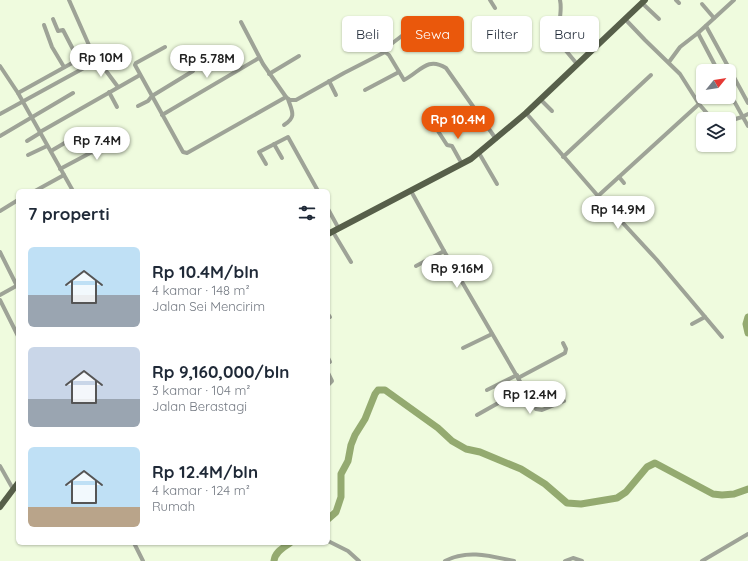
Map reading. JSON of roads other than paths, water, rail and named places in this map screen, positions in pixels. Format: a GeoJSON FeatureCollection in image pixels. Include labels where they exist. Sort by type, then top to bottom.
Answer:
{"type":"FeatureCollection","features":[{"type":"Feature","properties":{"kind":"main road"},"geometry":{"type":"LineString","coordinates":[[333,231],[462,164],[479,153],[526,114],[643,1]]}},
{"type":"Feature","properties":{"kind":"main road"},"geometry":{"type":"LineString","coordinates":[[0,507],[16,485]]}},
{"type":"Feature","properties":{"kind":"street"},"geometry":{"type":"LineString","coordinates":[[69,0],[92,52],[118,87]]}},
{"type":"Feature","properties":{"kind":"street"},"geometry":{"type":"LineString","coordinates":[[490,0],[495,8]]}},
{"type":"Feature","properties":{"kind":"street"},"geometry":{"type":"LineString","coordinates":[[560,0],[561,14],[557,40],[577,64]]}},
{"type":"Feature","properties":{"kind":"street"},"geometry":{"type":"LineString","coordinates":[[669,62],[680,47],[724,11],[734,0]]}},
{"type":"Feature","properties":{"kind":"street"},"geometry":{"type":"LineString","coordinates":[[643,1],[659,19]]}},
{"type":"Feature","properties":{"kind":"street"},"geometry":{"type":"LineString","coordinates":[[702,4],[714,18]]}},
{"type":"Feature","properties":{"kind":"street"},"geometry":{"type":"LineString","coordinates":[[53,19],[56,32],[63,30],[78,59]]}},
{"type":"Feature","properties":{"kind":"street"},"geometry":{"type":"LineString","coordinates":[[625,19],[680,74],[696,99]]}},
{"type":"Feature","properties":{"kind":"street"},"geometry":{"type":"LineString","coordinates":[[242,22],[259,58],[287,98],[292,119],[284,124]]}},
{"type":"Feature","properties":{"kind":"street"},"geometry":{"type":"LineString","coordinates":[[44,25],[52,47],[64,67]]}},
{"type":"Feature","properties":{"kind":"street"},"geometry":{"type":"LineString","coordinates":[[706,26],[748,103]]}},
{"type":"Feature","properties":{"kind":"street"},"geometry":{"type":"LineString","coordinates":[[698,33],[714,64]]}},
{"type":"Feature","properties":{"kind":"street"},"geometry":{"type":"LineString","coordinates":[[393,43],[401,37]]}},
{"type":"Feature","properties":{"kind":"street"},"geometry":{"type":"LineString","coordinates":[[165,47],[136,63],[135,65],[183,152],[187,153],[287,98],[296,100],[385,52],[389,55],[404,80],[411,76],[415,71],[430,63],[439,64],[446,68],[451,73],[496,139]]}},
{"type":"Feature","properties":{"kind":"street"},"geometry":{"type":"LineString","coordinates":[[18,93],[92,52]]}},
{"type":"Feature","properties":{"kind":"street"},"geometry":{"type":"LineString","coordinates":[[270,74],[299,56]]}},
{"type":"Feature","properties":{"kind":"street"},"geometry":{"type":"LineString","coordinates":[[162,115],[259,58]]}},
{"type":"Feature","properties":{"kind":"street"},"geometry":{"type":"LineString","coordinates":[[0,114],[93,63]]}},
{"type":"Feature","properties":{"kind":"street"},"geometry":{"type":"LineString","coordinates":[[0,66],[23,101],[72,189]]}},
{"type":"Feature","properties":{"kind":"street"},"geometry":{"type":"LineString","coordinates":[[138,106],[193,71]]}},
{"type":"Feature","properties":{"kind":"street"},"geometry":{"type":"LineString","coordinates":[[365,90],[399,72]]}},
{"type":"Feature","properties":{"kind":"street"},"geometry":{"type":"LineString","coordinates":[[0,76],[4,73]]}},
{"type":"Feature","properties":{"kind":"street"},"geometry":{"type":"LineString","coordinates":[[27,141],[40,132],[140,75]]}},
{"type":"Feature","properties":{"kind":"street"},"geometry":{"type":"LineString","coordinates":[[563,157],[651,75]]}},
{"type":"Feature","properties":{"kind":"street"},"geometry":{"type":"LineString","coordinates":[[329,81],[336,95]]}},
{"type":"Feature","properties":{"kind":"street"},"geometry":{"type":"LineString","coordinates":[[109,92],[117,107]]}},
{"type":"Feature","properties":{"kind":"street"},"geometry":{"type":"LineString","coordinates":[[0,136],[73,93]]}},
{"type":"Feature","properties":{"kind":"street"},"geometry":{"type":"LineString","coordinates":[[540,99],[552,111]]}},
{"type":"Feature","properties":{"kind":"street"},"geometry":{"type":"LineString","coordinates":[[598,196],[699,104],[706,112]]}},
{"type":"Feature","properties":{"kind":"street"},"geometry":{"type":"LineString","coordinates":[[735,104],[748,126]]}},
{"type":"Feature","properties":{"kind":"street"},"geometry":{"type":"LineString","coordinates":[[526,114],[657,260],[722,337]]}},
{"type":"Feature","properties":{"kind":"street"},"geometry":{"type":"LineString","coordinates":[[736,119],[748,114]]}},
{"type":"Feature","properties":{"kind":"street"},"geometry":{"type":"LineString","coordinates":[[436,128],[447,145],[452,146],[462,164]]}},
{"type":"Feature","properties":{"kind":"street"},"geometry":{"type":"LineString","coordinates":[[51,151],[83,132],[92,152]]}},
{"type":"Feature","properties":{"kind":"street"},"geometry":{"type":"LineString","coordinates":[[60,169],[92,152],[95,153],[125,136]]}},
{"type":"Feature","properties":{"kind":"street"},"geometry":{"type":"LineString","coordinates":[[266,164],[259,152],[288,136],[317,189]]}},
{"type":"Feature","properties":{"kind":"street"},"geometry":{"type":"LineString","coordinates":[[274,144],[282,158]]}},
{"type":"Feature","properties":{"kind":"street"},"geometry":{"type":"LineString","coordinates":[[28,155],[47,146]]}},
{"type":"Feature","properties":{"kind":"street"},"geometry":{"type":"LineString","coordinates":[[479,153],[497,184]]}},
{"type":"Feature","properties":{"kind":"street"},"geometry":{"type":"LineString","coordinates":[[39,189],[64,176]]}},
{"type":"Feature","properties":{"kind":"street"},"geometry":{"type":"LineString","coordinates":[[619,177],[624,183]]}},
{"type":"Feature","properties":{"kind":"street"},"geometry":{"type":"LineString","coordinates":[[411,191],[523,389],[538,410],[542,410],[564,401]]}},
{"type":"Feature","properties":{"kind":"street"},"geometry":{"type":"LineString","coordinates":[[0,211],[16,201]]}},
{"type":"Feature","properties":{"kind":"street"},"geometry":{"type":"LineString","coordinates":[[622,222],[647,203]]}},
{"type":"Feature","properties":{"kind":"street"},"geometry":{"type":"LineString","coordinates":[[330,218],[333,231],[351,262]]}},
{"type":"Feature","properties":{"kind":"street"},"geometry":{"type":"LineString","coordinates":[[416,266],[444,251]]}},
{"type":"Feature","properties":{"kind":"street"},"geometry":{"type":"LineString","coordinates":[[0,252],[16,284]]}},
{"type":"Feature","properties":{"kind":"street"},"geometry":{"type":"LineString","coordinates":[[0,295],[16,287]]}},
{"type":"Feature","properties":{"kind":"street"},"geometry":{"type":"LineString","coordinates":[[0,300],[16,332]]}},
{"type":"Feature","properties":{"kind":"street"},"geometry":{"type":"LineString","coordinates":[[692,324],[705,317]]}},
{"type":"Feature","properties":{"kind":"street"},"geometry":{"type":"LineString","coordinates":[[463,348],[492,334]]}},
{"type":"Feature","properties":{"kind":"street"},"geometry":{"type":"LineString","coordinates":[[487,390],[564,355],[566,351],[562,343]]}},
{"type":"Feature","properties":{"kind":"street"},"geometry":{"type":"LineString","coordinates":[[477,415],[523,389]]}},
{"type":"Feature","properties":{"kind":"street"},"geometry":{"type":"LineString","coordinates":[[0,466],[13,489]]}},
{"type":"Feature","properties":{"kind":"street"},"geometry":{"type":"LineString","coordinates":[[702,561],[748,534]]}},
{"type":"Feature","properties":{"kind":"street"},"geometry":{"type":"LineString","coordinates":[[330,542],[348,551],[360,561]]}},
{"type":"Feature","properties":{"kind":"street"},"geometry":{"type":"LineString","coordinates":[[135,545],[143,561]]}},
{"type":"Feature","properties":{"kind":"street"},"geometry":{"type":"LineString","coordinates":[[445,561],[454,556],[473,554],[514,561]]}},
{"type":"Feature","properties":{"kind":"street"},"geometry":{"type":"LineString","coordinates":[[565,561],[573,558],[582,561]]}},
{"type":"Feature","properties":{"kind":"waterway"},"geometry":{"type":"LineString","coordinates":[[748,317],[746,324],[748,333]]}},
{"type":"Feature","properties":{"kind":"waterway"},"geometry":{"type":"LineString","coordinates":[[330,517],[336,512],[341,497],[341,474],[348,461],[351,445],[378,390],[385,390],[438,428],[452,441],[466,449],[480,452],[521,469],[545,484],[567,503],[581,504],[617,498],[626,492],[647,467],[655,463],[713,494],[734,494],[748,489]]}},
{"type":"Feature","properties":{"kind":"waterway"},"geometry":{"type":"LineString","coordinates":[[274,561],[278,553],[287,545]]}}]}
